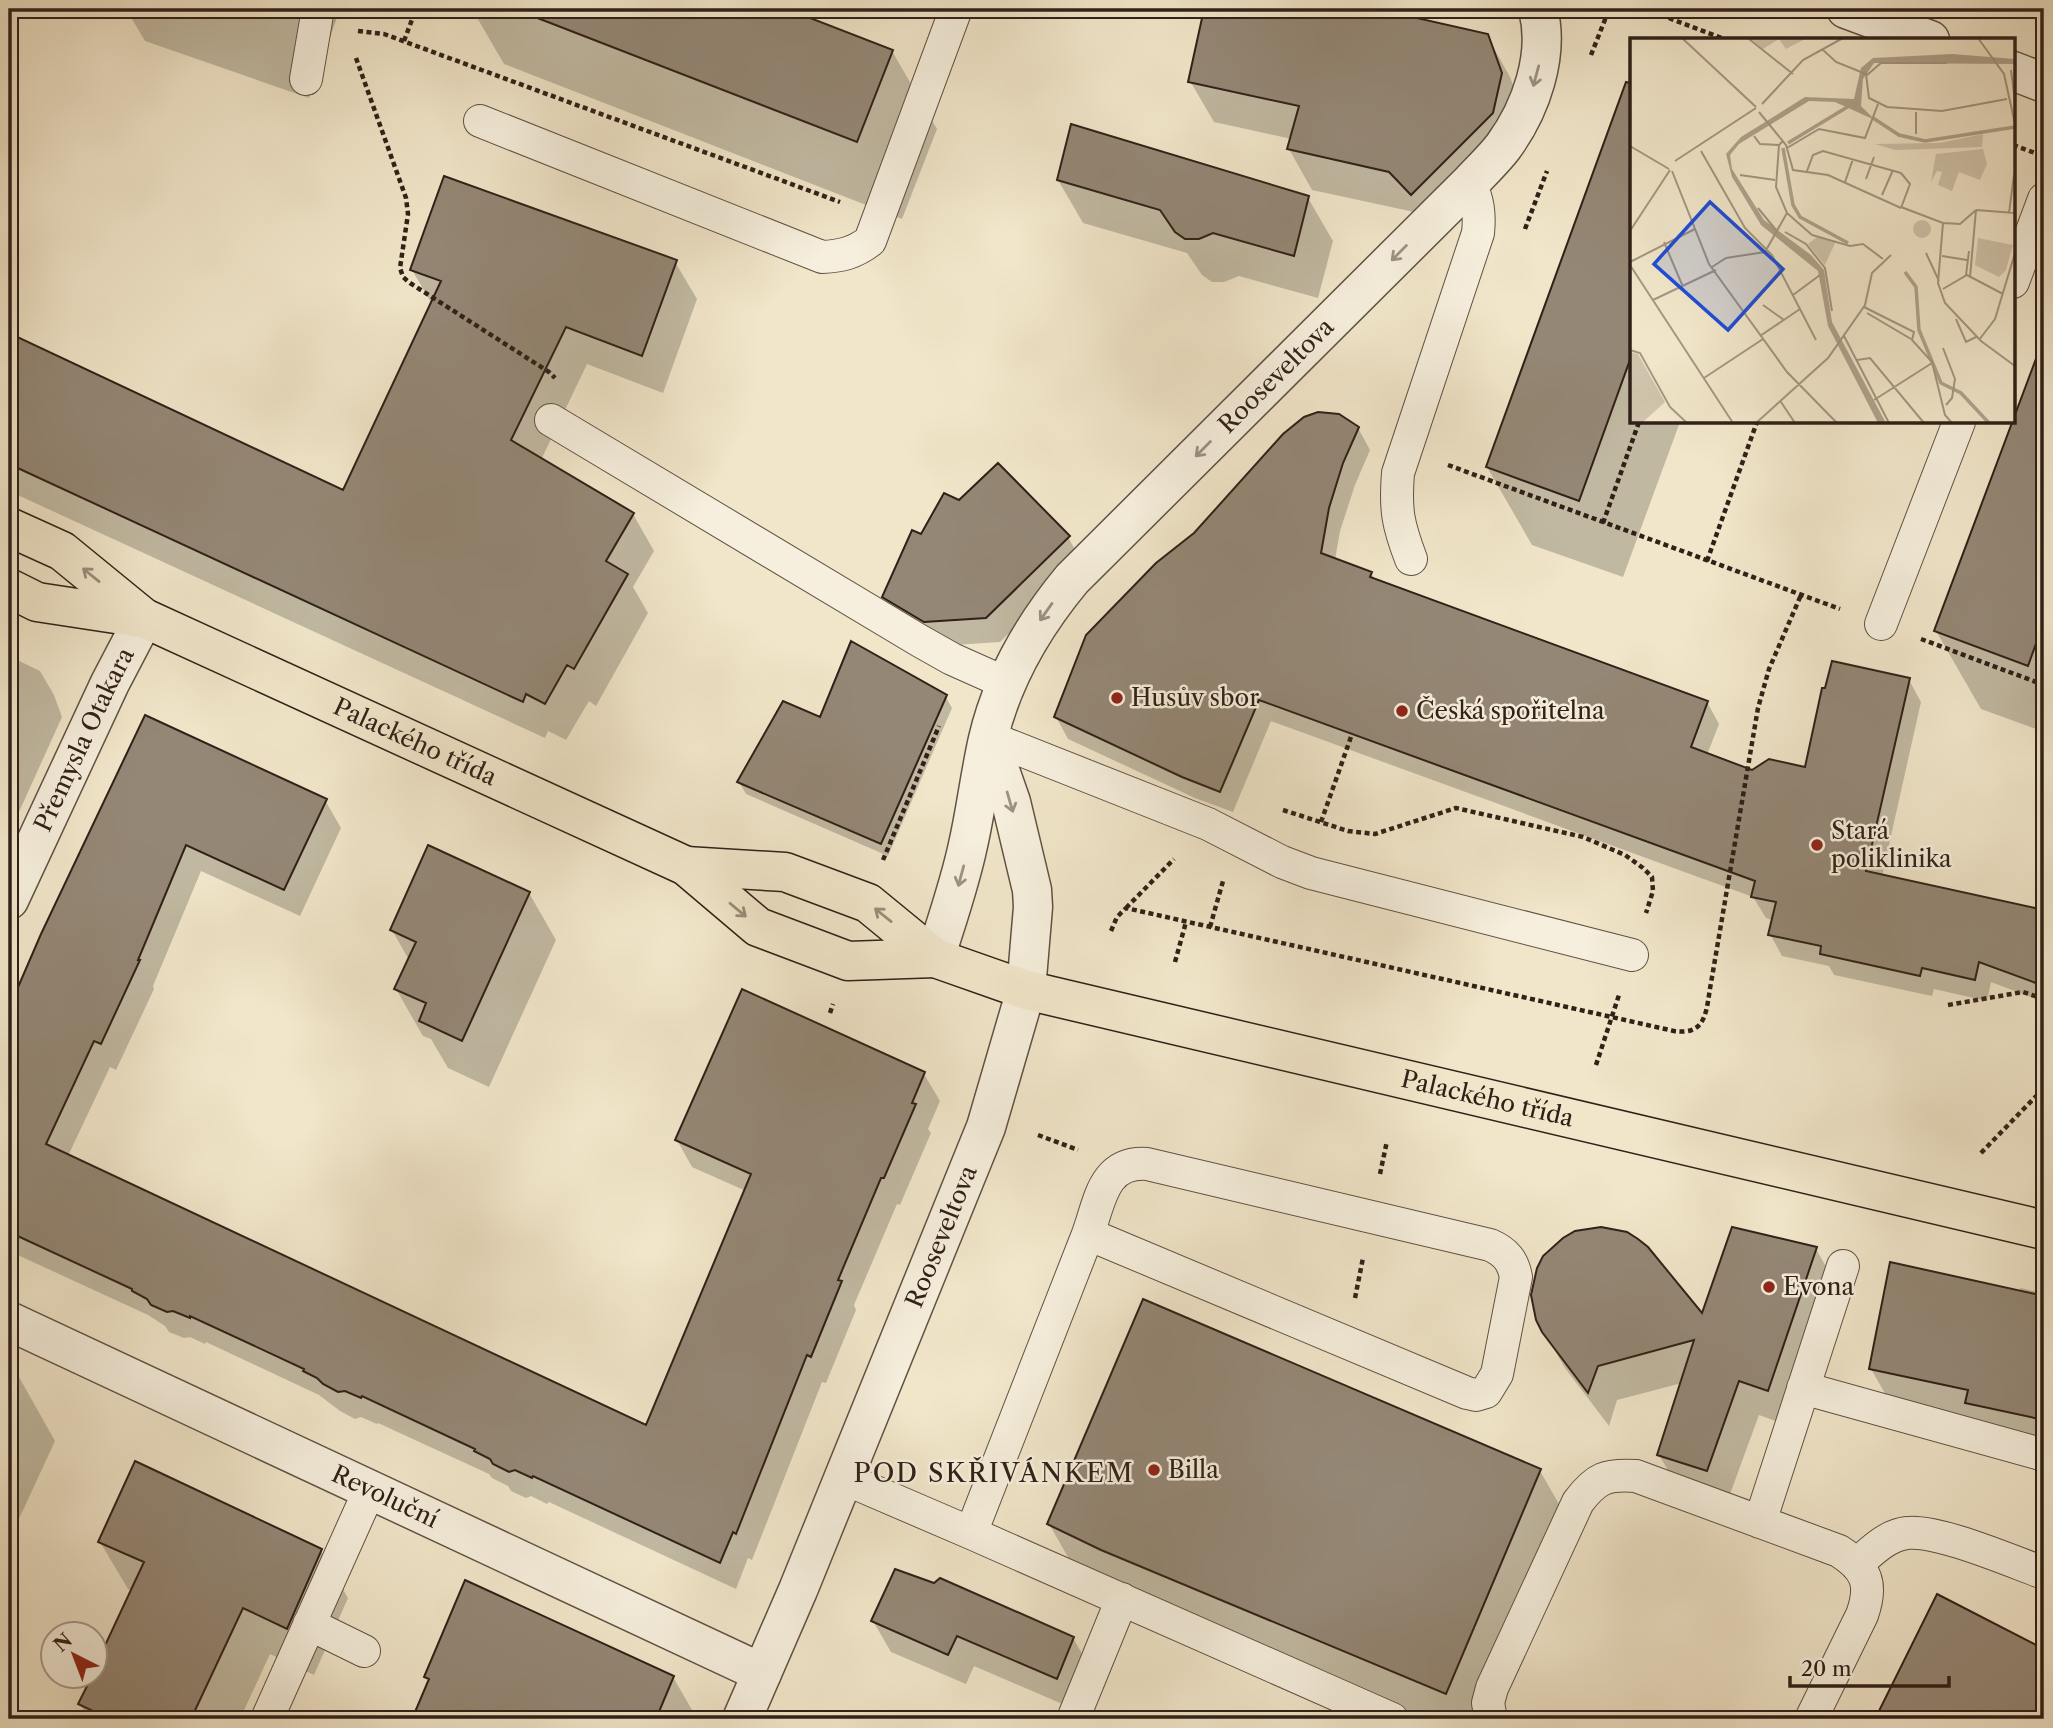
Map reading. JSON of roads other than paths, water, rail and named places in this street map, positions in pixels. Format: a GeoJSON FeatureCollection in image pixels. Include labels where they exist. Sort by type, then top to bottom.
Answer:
{"type":"FeatureCollection","features":[{"type":"Feature","properties":{"kind":"main road","name":"Palackého třída"},"geometry":{"type":"LineString","coordinates":[[9,527],[62,551],[144,618],[686,866],[758,927],[848,961],[935,958]]}},
{"type":"Feature","properties":{"kind":"main road","name":"Palackého třída"},"geometry":{"type":"LineString","coordinates":[[9,588],[37,602],[144,618]]}},
{"type":"Feature","properties":{"kind":"main road","name":"Palackého třída"},"geometry":{"type":"LineString","coordinates":[[686,866],[785,872],[868,903],[935,958],[1026,990],[2044,1230]]}},
{"type":"Feature","properties":{"kind":"street","name":"Rooseveltova"},"geometry":{"type":"LineString","coordinates":[[935,958],[963,867],[988,737],[1031,634],[1072,579],[1502,148],[1524,110],[1542,48],[1538,9]]}},
{"type":"Feature","properties":{"kind":"street"},"geometry":{"type":"LineString","coordinates":[[1846,9],[1925,38]]}},
{"type":"Feature","properties":{"kind":"street"},"geometry":{"type":"LineString","coordinates":[[2014,71],[2044,83]]}},
{"type":"Feature","properties":{"kind":"street","name":"Přemysla Otakara"},"geometry":{"type":"LineString","coordinates":[[9,900],[110,683],[144,618]]}},
{"type":"Feature","properties":{"kind":"street","name":"Rooseveltova"},"geometry":{"type":"LineString","coordinates":[[742,1719],[986,1127],[1026,990],[1032,890],[1011,802],[988,737]]}},
{"type":"Feature","properties":{"kind":"street","name":"Revoluční"},"geometry":{"type":"LineString","coordinates":[[9,1321],[762,1673]]}},
{"type":"Feature","properties":{"kind":"lane"},"geometry":{"type":"LineString","coordinates":[[306,79],[318,9]]}},
{"type":"Feature","properties":{"kind":"lane"},"geometry":{"type":"LineString","coordinates":[[480,121],[822,257],[856,252],[870,241],[956,9]]}},
{"type":"Feature","properties":{"kind":"lane"},"geometry":{"type":"LineString","coordinates":[[1410,559],[1395,506],[1398,473],[1478,233],[1480,215],[1477,198],[1470,183]]}},
{"type":"Feature","properties":{"kind":"lane"},"geometry":{"type":"LineString","coordinates":[[2014,279],[2044,199]]}},
{"type":"Feature","properties":{"kind":"lane"},"geometry":{"type":"LineString","coordinates":[[551,420],[920,641],[1008,684]]}},
{"type":"Feature","properties":{"kind":"lane"},"geometry":{"type":"LineString","coordinates":[[1881,624],[1958,424]]}},
{"type":"Feature","properties":{"kind":"lane"},"geometry":{"type":"LineString","coordinates":[[988,737],[1208,824],[1282,862],[1311,873],[1632,955]]}},
{"type":"Feature","properties":{"kind":"lane"},"geometry":{"type":"LineString","coordinates":[[971,1533],[1106,1184],[1122,1166],[1133,1163],[1147,1164],[1490,1245],[1501,1250],[1512,1262],[1516,1277],[1497,1374],[1486,1392],[1476,1395],[1467,1393],[1088,1234]]}},
{"type":"Feature","properties":{"kind":"lane"},"geometry":{"type":"LineString","coordinates":[[1760,1522],[1843,1266]]}},
{"type":"Feature","properties":{"kind":"lane"},"geometry":{"type":"LineString","coordinates":[[1803,1388],[2044,1455]]}},
{"type":"Feature","properties":{"kind":"lane"},"geometry":{"type":"LineString","coordinates":[[1491,1719],[1488,1703],[1492,1688],[1578,1502],[1589,1488],[1602,1478],[1618,1475],[1636,1476],[1839,1551],[1857,1564],[1868,1586],[1868,1598],[1811,1719]]}},
{"type":"Feature","properties":{"kind":"lane"},"geometry":{"type":"LineString","coordinates":[[843,1478],[1392,1719]]}},
{"type":"Feature","properties":{"kind":"lane"},"geometry":{"type":"LineString","coordinates":[[267,1719],[370,1489]]}},
{"type":"Feature","properties":{"kind":"lane"},"geometry":{"type":"LineString","coordinates":[[1857,1564],[1894,1536],[1921,1532],[1940,1536],[2044,1573]]}},
{"type":"Feature","properties":{"kind":"lane"},"geometry":{"type":"LineString","coordinates":[[1073,1719],[1122,1600]]}},
{"type":"Feature","properties":{"kind":"lane"},"geometry":{"type":"LineString","coordinates":[[309,1624],[364,1651]]}},
{"type":"Feature","properties":{"kind":"place","name":"Husův sbor"},"geometry":{"type":"Point","coordinates":[1117,698]}},
{"type":"Feature","properties":{"kind":"place","name":"Česká spořitelna"},"geometry":{"type":"Point","coordinates":[1402,711]}},
{"type":"Feature","properties":{"kind":"place","name":"Stará poliklinika"},"geometry":{"type":"Point","coordinates":[1817,845]}},
{"type":"Feature","properties":{"kind":"place","name":"Evona"},"geometry":{"type":"Point","coordinates":[1769,1287]}},
{"type":"Feature","properties":{"kind":"place","name":"Billa"},"geometry":{"type":"Point","coordinates":[1154,1470]}},
{"type":"Feature","properties":{"kind":"district","name":"POD SKŘIVÁNKEM"},"geometry":{"type":"Point","coordinates":[994,1473]}}]}
